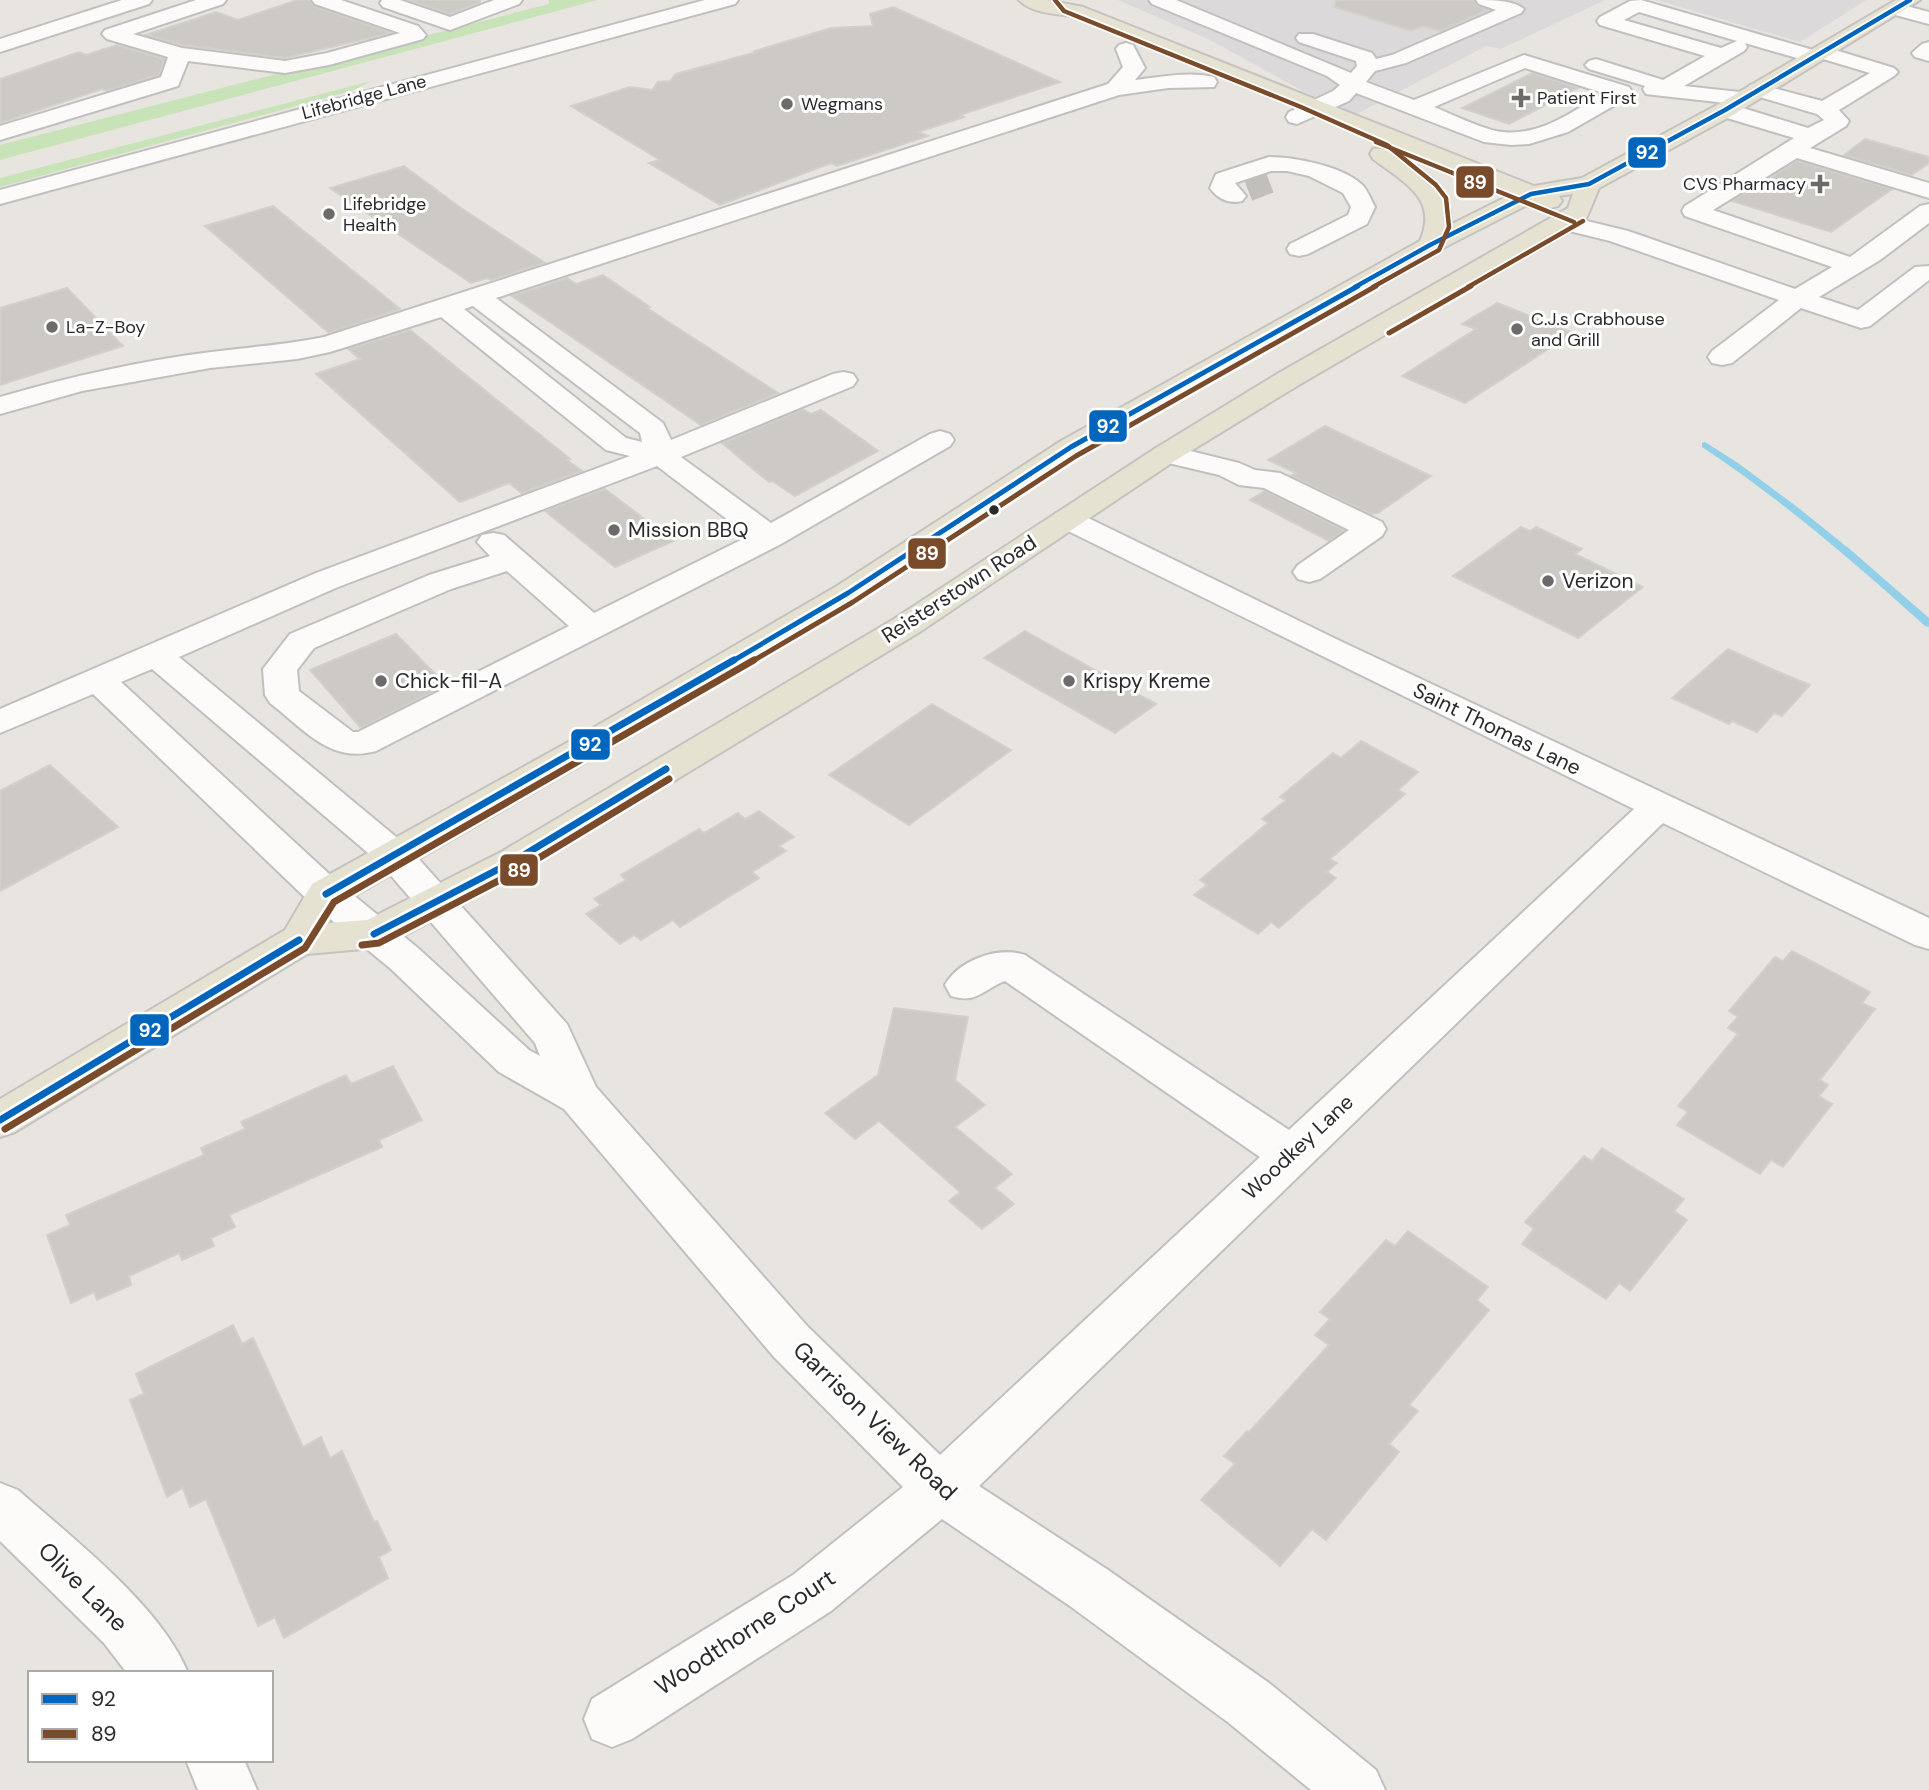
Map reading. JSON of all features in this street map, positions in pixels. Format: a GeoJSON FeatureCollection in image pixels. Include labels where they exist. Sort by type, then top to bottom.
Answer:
{"type":"FeatureCollection","features":[{"type":"Feature","properties":{"kind":"main road"},"geometry":{"type":"LineString","coordinates":[[1038,4],[1058,20],[1206,82],[1275,108],[1297,107]]}},
{"type":"Feature","properties":{"kind":"main road"},"geometry":{"type":"LineString","coordinates":[[1038,4],[1076,11],[1297,107],[1381,154],[1429,192],[1437,203],[1439,226],[1430,245]]}},
{"type":"Feature","properties":{"kind":"main road","name":"Reisterstown Road"},"geometry":{"type":"LineString","coordinates":[[299,940],[326,894],[593,743],[848,593],[1070,447],[1430,245],[1522,200],[1589,184],[1733,105],[1903,5]]}},
{"type":"Feature","properties":{"kind":"main road"},"geometry":{"type":"LineString","coordinates":[[1318,107],[1522,200]]}},
{"type":"Feature","properties":{"kind":"main road"},"geometry":{"type":"LineString","coordinates":[[1381,154],[1570,217],[1589,184]]}},
{"type":"Feature","properties":{"kind":"main road","name":"Reisterstown Road"},"geometry":{"type":"LineString","coordinates":[[0,1120],[299,940],[374,934],[514,862],[906,626],[1166,454],[1287,380],[1570,217]]}},
{"type":"Feature","properties":{"kind":"street"},"geometry":{"type":"LineString","coordinates":[[0,46],[142,0]]}},
{"type":"Feature","properties":{"kind":"street"},"geometry":{"type":"LineString","coordinates":[[114,35],[216,0]]}},
{"type":"Feature","properties":{"kind":"street"},"geometry":{"type":"LineString","coordinates":[[76,21],[180,54],[285,66],[329,59],[416,35],[411,30],[322,0]]}},
{"type":"Feature","properties":{"kind":"street"},"geometry":{"type":"LineString","coordinates":[[382,0],[450,24],[512,0]]}},
{"type":"Feature","properties":{"kind":"street","name":"Lifebridge Lane"},"geometry":{"type":"LineString","coordinates":[[0,197],[528,52],[729,0]]}},
{"type":"Feature","properties":{"kind":"street"},"geometry":{"type":"LineString","coordinates":[[1159,0],[1334,72],[1353,84],[1492,137],[1522,139],[1548,134],[1621,92]]}},
{"type":"Feature","properties":{"kind":"street"},"geometry":{"type":"LineString","coordinates":[[1180,0],[1365,57],[1368,67]]}},
{"type":"Feature","properties":{"kind":"street"},"geometry":{"type":"LineString","coordinates":[[1297,107],[1318,107],[1341,96],[1368,67],[1399,59],[1514,9],[1486,0]]}},
{"type":"Feature","properties":{"kind":"street"},"geometry":{"type":"LineString","coordinates":[[1524,61],[1621,92],[1666,90],[1733,105],[1825,109],[1887,72],[1752,39],[1637,5],[1607,21],[1589,42],[1687,75]]}},
{"type":"Feature","properties":{"kind":"street"},"geometry":{"type":"LineString","coordinates":[[1903,5],[1929,18]]}},
{"type":"Feature","properties":{"kind":"street"},"geometry":{"type":"LineString","coordinates":[[1607,21],[1724,55]]}},
{"type":"Feature","properties":{"kind":"street"},"geometry":{"type":"LineString","coordinates":[[1666,90],[1687,75],[1752,39]]}},
{"type":"Feature","properties":{"kind":"street"},"geometry":{"type":"LineString","coordinates":[[1929,48],[1922,53],[1929,55]]}},
{"type":"Feature","properties":{"kind":"street"},"geometry":{"type":"LineString","coordinates":[[1116,89],[1134,68],[1126,49]]}},
{"type":"Feature","properties":{"kind":"street"},"geometry":{"type":"LineString","coordinates":[[1416,107],[1550,51],[1653,82],[1666,90],[1733,105],[1802,143],[1929,191]]}},
{"type":"Feature","properties":{"kind":"street"},"geometry":{"type":"LineString","coordinates":[[0,133],[170,80],[180,54]]}},
{"type":"Feature","properties":{"kind":"street"},"geometry":{"type":"LineString","coordinates":[[0,406],[78,383],[210,360],[298,351],[446,308],[1116,89],[1168,82],[1206,82]]}},
{"type":"Feature","properties":{"kind":"street"},"geometry":{"type":"LineString","coordinates":[[1297,107],[1327,86],[1353,84]]}},
{"type":"Feature","properties":{"kind":"street"},"geometry":{"type":"LineString","coordinates":[[1825,109],[1838,121],[1694,211],[1862,260],[1926,273]]}},
{"type":"Feature","properties":{"kind":"street"},"geometry":{"type":"LineString","coordinates":[[1208,206],[1241,193],[1222,188],[1224,179],[1269,164],[1317,171],[1352,188],[1363,207],[1359,219],[1299,249]]}},
{"type":"Feature","properties":{"kind":"street"},"geometry":{"type":"LineString","coordinates":[[1274,180],[1305,168]]}},
{"type":"Feature","properties":{"kind":"street"},"geometry":{"type":"LineString","coordinates":[[1722,357],[1798,298],[1862,260],[1929,211]]}},
{"type":"Feature","properties":{"kind":"street"},"geometry":{"type":"LineString","coordinates":[[1570,217],[1861,320],[1926,273]]}},
{"type":"Feature","properties":{"kind":"street"},"geometry":{"type":"LineString","coordinates":[[478,297],[653,429],[660,455]]}},
{"type":"Feature","properties":{"kind":"street"},"geometry":{"type":"LineString","coordinates":[[446,308],[616,444],[660,455],[770,537]]}},
{"type":"Feature","properties":{"kind":"street"},"geometry":{"type":"LineString","coordinates":[[0,722],[327,580],[660,455],[843,380]]}},
{"type":"Feature","properties":{"kind":"street"},"geometry":{"type":"LineString","coordinates":[[513,559],[440,582],[302,641],[280,669],[282,695],[345,743],[364,743],[770,537],[940,440]]}},
{"type":"Feature","properties":{"kind":"street"},"geometry":{"type":"LineString","coordinates":[[1166,454],[1229,469],[1250,479],[1269,478],[1371,529],[1309,572]]}},
{"type":"Feature","properties":{"kind":"street","name":"Saint Thomas Lane"},"geometry":{"type":"LineString","coordinates":[[1067,519],[1658,807],[1929,935]]}},
{"type":"Feature","properties":{"kind":"street"},"geometry":{"type":"LineString","coordinates":[[473,524],[590,627]]}},
{"type":"Feature","properties":{"kind":"street","name":"Garrison View Road"},"geometry":{"type":"LineString","coordinates":[[156,655],[394,855],[552,1035],[579,1097],[792,1342],[940,1489],[1089,1588],[1249,1703],[1356,1790]]}},
{"type":"Feature","properties":{"kind":"street","name":"Garrison View Road"},"geometry":{"type":"LineString","coordinates":[[99,681],[326,894],[405,959],[514,1061],[579,1097]]}},
{"type":"Feature","properties":{"kind":"street","name":"Woodkey Lane"},"geometry":{"type":"LineString","coordinates":[[940,1489],[1658,807]]}},
{"type":"Feature","properties":{"kind":"street"},"geometry":{"type":"LineString","coordinates":[[965,985],[991,969],[1011,965],[1291,1155]]}},
{"type":"Feature","properties":{"kind":"street","name":"Woodthorne Court"},"geometry":{"type":"LineString","coordinates":[[612,1719],[812,1593],[940,1489]]}},
{"type":"Feature","properties":{"kind":"street","name":"Olive Lane"},"geometry":{"type":"LineString","coordinates":[[0,1507],[123,1624],[159,1671]]}},
{"type":"Feature","properties":{"kind":"street"},"geometry":{"type":"LineString","coordinates":[[215,1762],[228,1790]]}},
{"type":"Feature","properties":{"kind":"shaded area"},"geometry":{"type":"Polygon","coordinates":[[[1118,0],[1605,0],[1501,49],[1486,46],[1355,115],[1301,90],[1210,40],[1118,0]]]}},
{"type":"Feature","properties":{"kind":"shaded area"},"geometry":{"type":"Polygon","coordinates":[[[1656,0],[1866,0],[1800,42],[1656,0]]]}},
{"type":"Feature","properties":{"kind":"green space"},"geometry":{"type":"Polygon","coordinates":[[[549,0],[598,0],[0,160],[0,145],[549,4],[549,0]]]}},
{"type":"Feature","properties":{"kind":"green space"},"geometry":{"type":"Polygon","coordinates":[[[371,81],[354,90],[0,187],[0,178],[371,81]]]}},
{"type":"Feature","properties":{"kind":"building"},"geometry":{"type":"Polygon","coordinates":[[[297,0],[309,0],[314,6],[391,33],[285,58],[183,45],[146,35],[216,12],[238,20],[297,0]]]}},
{"type":"Feature","properties":{"kind":"building"},"geometry":{"type":"Polygon","coordinates":[[[408,0],[480,0],[480,2],[450,14],[408,0]]]}},
{"type":"Feature","properties":{"kind":"building"},"geometry":{"type":"Polygon","coordinates":[[[1336,0],[1473,0],[1487,10],[1440,31],[1423,26],[1411,31],[1335,7],[1336,0]]]}},
{"type":"Feature","properties":{"kind":"building","name":"Wegmans"},"geometry":{"type":"Polygon","coordinates":[[[893,7],[1060,82],[918,132],[928,136],[837,166],[831,163],[720,205],[649,163],[660,160],[571,106],[630,87],[652,90],[658,82],[670,81],[676,74],[831,28],[873,26],[870,14],[893,7]]]}},
{"type":"Feature","properties":{"kind":"building"},"geometry":{"type":"Polygon","coordinates":[[[117,45],[165,59],[159,75],[107,91],[102,89],[0,123],[0,79],[79,52],[86,55],[117,45]]]}},
{"type":"Feature","properties":{"kind":"building","name":"Patient First"},"geometry":{"type":"Polygon","coordinates":[[[1532,73],[1578,88],[1509,124],[1462,108],[1532,73]]]}},
{"type":"Feature","properties":{"kind":"building"},"geometry":{"type":"Polygon","coordinates":[[[1865,139],[1929,157],[1929,163],[1912,175],[1844,155],[1865,139]]]}},
{"type":"Feature","properties":{"kind":"building","name":"CVS Pharmacy"},"geometry":{"type":"Polygon","coordinates":[[[1797,161],[1892,189],[1831,232],[1732,201],[1797,161]]]}},
{"type":"Feature","properties":{"kind":"building"},"geometry":{"type":"Polygon","coordinates":[[[404,166],[461,208],[545,263],[491,280],[487,278],[471,283],[330,188],[404,166]]]}},
{"type":"Feature","properties":{"kind":"building"},"geometry":{"type":"Polygon","coordinates":[[[273,206],[400,309],[329,333],[205,226],[273,206]]]}},
{"type":"Feature","properties":{"kind":"building"},"geometry":{"type":"Polygon","coordinates":[[[603,275],[650,307],[647,308],[778,393],[701,425],[512,296],[567,278],[576,284],[603,275]]]}},
{"type":"Feature","properties":{"kind":"building","name":"La-Z-Boy"},"geometry":{"type":"Polygon","coordinates":[[[67,288],[123,346],[0,385],[0,308],[67,288]]]}},
{"type":"Feature","properties":{"kind":"building"},"geometry":{"type":"Polygon","coordinates":[[[1497,303],[1573,333],[1465,403],[1402,376],[1476,329],[1462,324],[1497,303]]]}},
{"type":"Feature","properties":{"kind":"building"},"geometry":{"type":"Polygon","coordinates":[[[410,330],[582,471],[522,493],[509,483],[460,502],[316,374],[360,359],[348,349],[410,330]]]}},
{"type":"Feature","properties":{"kind":"building"},"geometry":{"type":"Polygon","coordinates":[[[803,409],[811,414],[821,410],[878,451],[795,496],[772,481],[769,482],[722,443],[803,409]]]}},
{"type":"Feature","properties":{"kind":"building"},"geometry":{"type":"Polygon","coordinates":[[[1325,426],[1431,476],[1378,513],[1371,514],[1291,476],[1296,473],[1268,460],[1325,426]]]}},
{"type":"Feature","properties":{"kind":"building","name":"Mission BBQ"},"geometry":{"type":"Polygon","coordinates":[[[605,489],[673,541],[615,567],[545,511],[605,489]]]}},
{"type":"Feature","properties":{"kind":"building"},"geometry":{"type":"Polygon","coordinates":[[[1265,491],[1344,530],[1329,541],[1250,500],[1265,491]]]}},
{"type":"Feature","properties":{"kind":"building","name":"Verizon"},"geometry":{"type":"Polygon","coordinates":[[[1521,527],[1530,531],[1536,527],[1582,549],[1575,554],[1643,587],[1578,638],[1453,576],[1521,527]]]}},
{"type":"Feature","properties":{"kind":"building","name":"Krispy Kreme"},"geometry":{"type":"Polygon","coordinates":[[[1025,631],[1156,704],[1115,733],[984,658],[1025,631]]]}},
{"type":"Feature","properties":{"kind":"building","name":"Chick-fil-A"},"geometry":{"type":"Polygon","coordinates":[[[396,634],[446,685],[361,728],[310,670],[396,634]]]}},
{"type":"Feature","properties":{"kind":"building"},"geometry":{"type":"Polygon","coordinates":[[[1728,649],[1810,685],[1782,716],[1774,713],[1757,732],[1732,721],[1729,724],[1672,698],[1728,649]]]}},
{"type":"Feature","properties":{"kind":"building"},"geometry":{"type":"Polygon","coordinates":[[[932,704],[1011,750],[909,825],[829,775],[932,704]]]}},
{"type":"Feature","properties":{"kind":"building"},"geometry":{"type":"Polygon","coordinates":[[[1361,741],[1418,772],[1398,790],[1405,794],[1330,859],[1337,863],[1327,872],[1336,878],[1279,928],[1271,922],[1258,934],[1194,895],[1207,885],[1200,880],[1268,823],[1262,819],[1286,800],[1280,797],[1333,753],[1341,758],[1361,741]]]}},
{"type":"Feature","properties":{"kind":"building"},"geometry":{"type":"Polygon","coordinates":[[[50,765],[118,827],[0,891],[0,791],[50,765]]]}},
{"type":"Feature","properties":{"kind":"building"},"geometry":{"type":"Polygon","coordinates":[[[759,811],[794,837],[779,846],[786,851],[752,872],[759,878],[680,927],[673,920],[641,940],[634,935],[620,944],[586,914],[601,905],[594,899],[626,880],[621,875],[699,829],[704,833],[738,813],[745,819],[759,811]]]}},
{"type":"Feature","properties":{"kind":"building"},"geometry":{"type":"Polygon","coordinates":[[[1792,951],[1870,992],[1862,1003],[1875,1009],[1820,1080],[1828,1085],[1819,1096],[1832,1104],[1783,1167],[1771,1160],[1760,1174],[1677,1125],[1688,1112],[1678,1106],[1738,1034],[1728,1028],[1738,1017],[1729,1011],[1775,957],[1783,961],[1792,951]]]}},
{"type":"Feature","properties":{"kind":"building"},"geometry":{"type":"Polygon","coordinates":[[[894,1008],[968,1017],[955,1080],[985,1105],[955,1127],[1012,1174],[995,1188],[1014,1204],[982,1229],[949,1201],[960,1192],[879,1121],[855,1139],[825,1113],[878,1075],[894,1008]]]}},
{"type":"Feature","properties":{"kind":"building"},"geometry":{"type":"Polygon","coordinates":[[[393,1066],[422,1120],[379,1140],[382,1147],[229,1215],[235,1227],[211,1238],[214,1246],[182,1260],[179,1253],[129,1276],[131,1285],[97,1300],[94,1292],[71,1303],[47,1235],[70,1225],[66,1215],[204,1155],[201,1148],[245,1129],[241,1122],[346,1075],[351,1084],[393,1066]]]}},
{"type":"Feature","properties":{"kind":"building"},"geometry":{"type":"Polygon","coordinates":[[[1602,1148],[1684,1199],[1674,1211],[1687,1220],[1630,1291],[1619,1283],[1606,1299],[1522,1244],[1534,1229],[1525,1222],[1584,1156],[1592,1161],[1602,1148]]]}},
{"type":"Feature","properties":{"kind":"building"},"geometry":{"type":"Polygon","coordinates":[[[1408,1231],[1488,1287],[1477,1300],[1489,1310],[1409,1405],[1418,1411],[1389,1444],[1399,1452],[1326,1540],[1312,1529],[1280,1566],[1201,1500],[1235,1464],[1224,1456],[1329,1345],[1315,1335],[1330,1319],[1320,1312],[1386,1240],[1395,1246],[1408,1231]]]}},
{"type":"Feature","properties":{"kind":"building"},"geometry":{"type":"Polygon","coordinates":[[[233,1325],[242,1344],[253,1338],[303,1447],[321,1437],[330,1458],[342,1451],[374,1522],[377,1521],[391,1550],[379,1557],[388,1578],[284,1638],[275,1617],[258,1626],[206,1499],[190,1507],[183,1488],[167,1497],[130,1400],[144,1394],[136,1374],[233,1325]]]}},
{"type":"Feature","properties":{"kind":"waterway"},"geometry":{"type":"LineString","coordinates":[[1705,445],[1821,530],[1929,624]]}},
{"type":"Feature","properties":{"kind":"tunnel"},"geometry":{"type":"LineString","coordinates":[[1248,190],[1274,180]]}},
{"type":"Feature","properties":{"kind":"transit line","name":"89"},"geometry":{"type":"LineString","coordinates":[[5,1129],[305,948],[334,902],[598,752],[853,602],[1076,456],[1439,250],[1449,227],[1446,198],[1436,185],[1387,145],[1301,107],[1064,11],[1055,0]]}},
{"type":"Feature","properties":{"kind":"transit line","name":"92"},"geometry":{"type":"LineString","coordinates":[[326,894],[593,743],[848,593],[1071,447],[1430,245],[1531,194],[1589,184],[1725,110],[1910,0]]}},
{"type":"Feature","properties":{"kind":"transit line","name":"89"},"geometry":{"type":"LineString","coordinates":[[1376,142],[1574,222]]}},
{"type":"Feature","properties":{"kind":"transit line","name":"89"},"geometry":{"type":"LineString","coordinates":[[1389,333],[1583,221]]}},
{"type":"Feature","properties":{"kind":"transit line","name":"92"},"geometry":{"type":"LineString","coordinates":[[374,934],[514,861],[666,769]]}},
{"type":"Feature","properties":{"kind":"transit line","name":"89"},"geometry":{"type":"LineString","coordinates":[[362,945],[379,943],[519,870],[669,779]]}},
{"type":"Feature","properties":{"kind":"transit line","name":"92"},"geometry":{"type":"LineString","coordinates":[[0,1120],[299,940]]}},
{"type":"Feature","properties":{"kind":"place","name":"Patient First"},"geometry":{"type":"Point","coordinates":[1521,98]}},
{"type":"Feature","properties":{"kind":"place","name":"Wegmans"},"geometry":{"type":"Point","coordinates":[787,104]}},
{"type":"Feature","properties":{"kind":"place","name":"CVS Pharmacy"},"geometry":{"type":"Point","coordinates":[1820,184]}},
{"type":"Feature","properties":{"kind":"place","name":"Lifebridge Health"},"geometry":{"type":"Point","coordinates":[329,214]}},
{"type":"Feature","properties":{"kind":"place","name":"La-Z-Boy"},"geometry":{"type":"Point","coordinates":[52,327]}},
{"type":"Feature","properties":{"kind":"place","name":"C.J.s Crabhouse and Grill"},"geometry":{"type":"Point","coordinates":[1517,329]}},
{"type":"Feature","properties":{"kind":"place","name":"Mission BBQ"},"geometry":{"type":"Point","coordinates":[614,530]}},
{"type":"Feature","properties":{"kind":"place","name":"Verizon"},"geometry":{"type":"Point","coordinates":[1548,581]}},
{"type":"Feature","properties":{"kind":"place","name":"Chick-fil-A"},"geometry":{"type":"Point","coordinates":[381,681]}},
{"type":"Feature","properties":{"kind":"place","name":"Krispy Kreme"},"geometry":{"type":"Point","coordinates":[1069,681]}}]}
